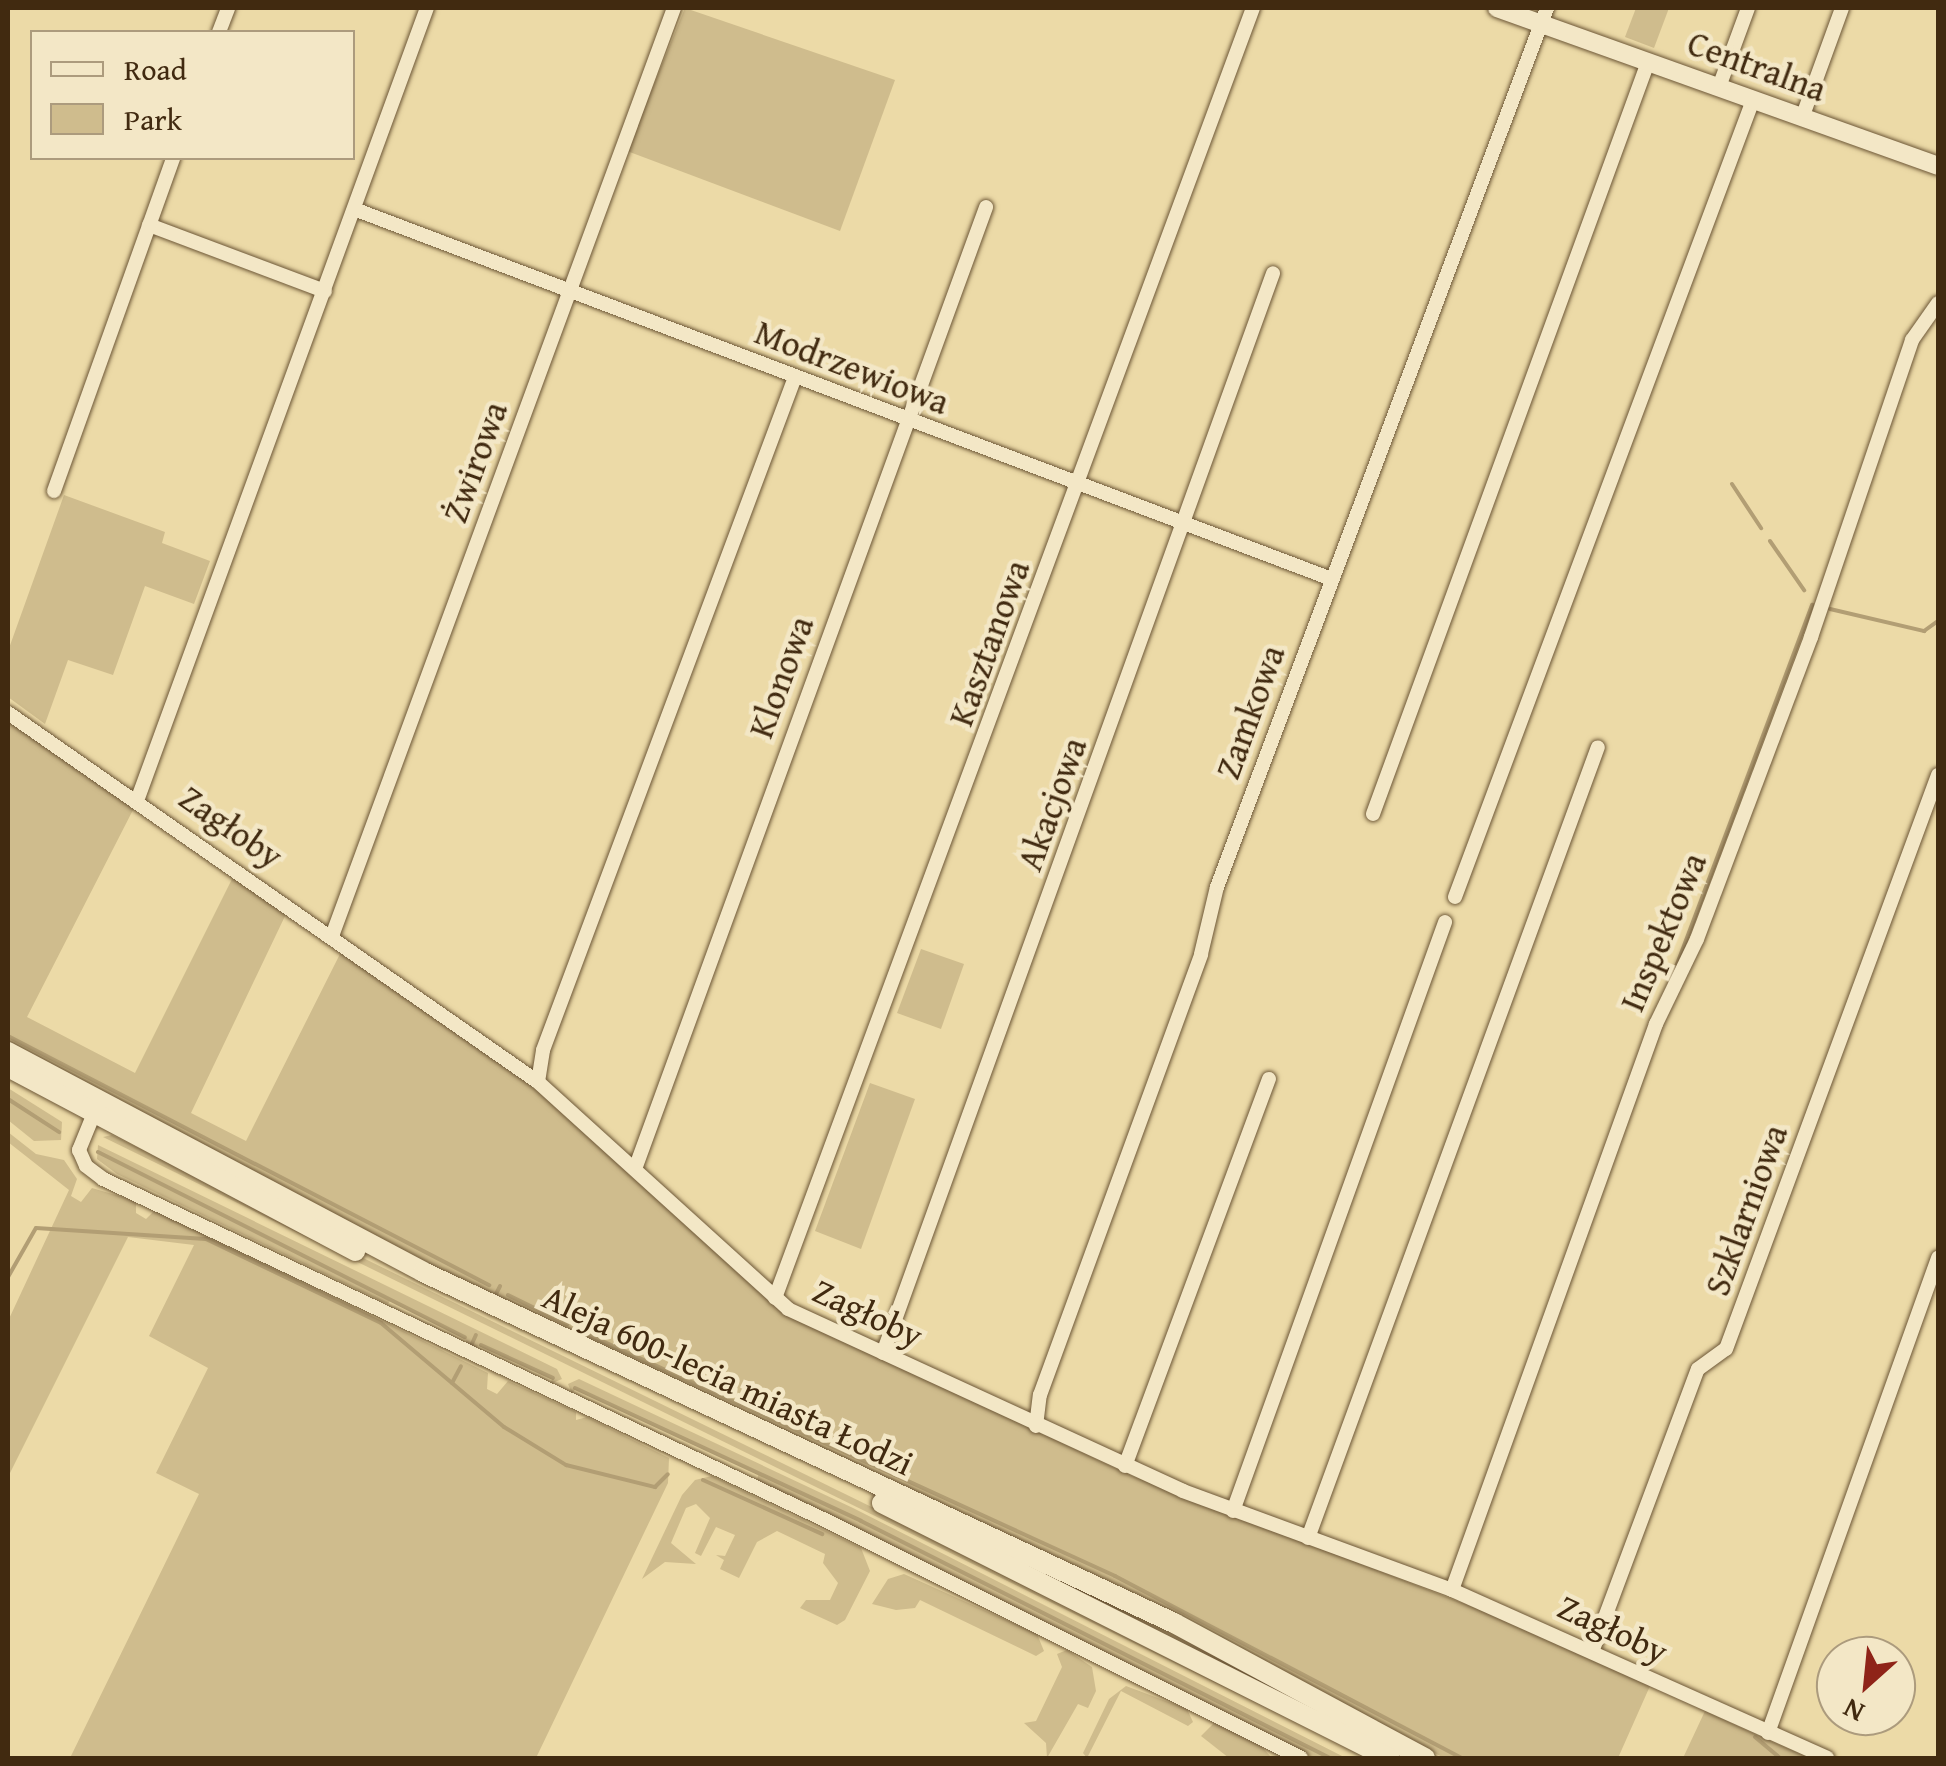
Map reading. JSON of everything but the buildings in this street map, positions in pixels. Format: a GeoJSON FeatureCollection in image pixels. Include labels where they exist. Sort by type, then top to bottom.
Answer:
{"type":"FeatureCollection","features":[{"type":"Feature","properties":{"kind":"main road","name":"Aleja 600-lecia miasta Łodzi"},"geometry":{"type":"LineString","coordinates":[[8,1052],[96,1109],[526,1336],[1181,1648],[1389,1758]]}},
{"type":"Feature","properties":{"kind":"main road","name":"Aleja 600-lecia miasta Łodzi"},"geometry":{"type":"LineString","coordinates":[[8,1068],[423,1272],[1174,1623],[1425,1758]]}},
{"type":"Feature","properties":{"kind":"street"},"geometry":{"type":"LineString","coordinates":[[138,798],[427,8]]}},
{"type":"Feature","properties":{"kind":"street","name":"Żwirowa"},"geometry":{"type":"LineString","coordinates":[[332,936],[674,8]]}},
{"type":"Feature","properties":{"kind":"street","name":"Kasztanowa"},"geometry":{"type":"LineString","coordinates":[[776,1298],[1253,8]]}},
{"type":"Feature","properties":{"kind":"street","name":"Centralna"},"geometry":{"type":"LineString","coordinates":[[1497,8],[1544,16],[1648,62],[1938,166]]}},
{"type":"Feature","properties":{"kind":"street"},"geometry":{"type":"LineString","coordinates":[[1719,87],[1748,8]]}},
{"type":"Feature","properties":{"kind":"street"},"geometry":{"type":"LineString","coordinates":[[1802,118],[1842,8]]}},
{"type":"Feature","properties":{"kind":"street","name":"Zamkowa"},"geometry":{"type":"LineString","coordinates":[[1036,1426],[1040,1395],[1330,578],[1544,16]]}},
{"type":"Feature","properties":{"kind":"street"},"geometry":{"type":"LineString","coordinates":[[1373,814],[1648,62]]}},
{"type":"Feature","properties":{"kind":"street"},"geometry":{"type":"LineString","coordinates":[[1455,896],[1753,100]]}},
{"type":"Feature","properties":{"kind":"street"},"geometry":{"type":"LineString","coordinates":[[54,491],[173,160]]}},
{"type":"Feature","properties":{"kind":"street","name":"Klonowa"},"geometry":{"type":"LineString","coordinates":[[635,1169],[986,207]]}},
{"type":"Feature","properties":{"kind":"street","name":"Modrzewiowa"},"geometry":{"type":"LineString","coordinates":[[354,209],[1330,578]]}},
{"type":"Feature","properties":{"kind":"street"},"geometry":{"type":"LineString","coordinates":[[149,225],[325,291]]}},
{"type":"Feature","properties":{"kind":"street","name":"Akacjowa"},"geometry":{"type":"LineString","coordinates":[[883,1353],[1274,273]]}},
{"type":"Feature","properties":{"kind":"street","name":"Inspektowa"},"geometry":{"type":"LineString","coordinates":[[1452,1590],[1656,1024],[1692,954],[1805,655],[1912,340],[1938,303]]}},
{"type":"Feature","properties":{"kind":"street"},"geometry":{"type":"LineString","coordinates":[[538,1082],[543,1050],[795,377]]}},
{"type":"Feature","properties":{"kind":"street","name":"Zagłoby"},"geometry":{"type":"LineString","coordinates":[[8,712],[62,755],[138,798],[538,1082],[799,1315],[1125,1466],[1232,1511],[1452,1590],[1827,1758]]}},
{"type":"Feature","properties":{"kind":"street"},"geometry":{"type":"LineString","coordinates":[[1308,1538],[1598,747]]}},
{"type":"Feature","properties":{"kind":"street","name":"Szklarniowa"},"geometry":{"type":"LineString","coordinates":[[1592,1652],[1698,1369],[1726,1349],[1733,1332],[1938,775]]}},
{"type":"Feature","properties":{"kind":"street"},"geometry":{"type":"LineString","coordinates":[[1232,1511],[1445,922]]}},
{"type":"Feature","properties":{"kind":"street"},"geometry":{"type":"LineString","coordinates":[[1125,1466],[1269,1079]]}},
{"type":"Feature","properties":{"kind":"street"},"geometry":{"type":"LineString","coordinates":[[96,1109],[80,1150],[86,1166],[103,1179],[464,1355],[827,1520],[1301,1758]]}},
{"type":"Feature","properties":{"kind":"street"},"geometry":{"type":"LineString","coordinates":[[1768,1733],[1938,1258]]}},
{"type":"Feature","properties":{"kind":"green space"},"geometry":{"type":"Polygon","coordinates":[[[685,8],[895,80],[840,231],[627,151],[685,8]]]}},
{"type":"Feature","properties":{"kind":"green space"},"geometry":{"type":"Polygon","coordinates":[[[1636,8],[1669,8],[1654,48],[1625,37],[1636,8]]]}},
{"type":"Feature","properties":{"kind":"green space"},"geometry":{"type":"Polygon","coordinates":[[[64,495],[165,532],[162,543],[210,561],[194,604],[145,586],[113,675],[68,660],[45,724],[8,697],[8,651],[64,495]]]}},
{"type":"Feature","properties":{"kind":"green space"},"geometry":{"type":"Polygon","coordinates":[[[8,719],[134,808],[27,1017],[135,1073],[233,877],[286,914],[191,1113],[246,1141],[341,952],[536,1088],[740,1271],[827,1333],[1132,1476],[1501,1618],[1650,1686],[1618,1758],[1444,1758],[1174,1612],[577,1337],[581,1326],[566,1336],[8,1046],[8,719]]]}},
{"type":"Feature","properties":{"kind":"green space"},"geometry":{"type":"Polygon","coordinates":[[[921,949],[964,964],[941,1029],[897,1013],[921,949]]]}},
{"type":"Feature","properties":{"kind":"green space"},"geometry":{"type":"Polygon","coordinates":[[[870,1083],[915,1099],[861,1249],[815,1231],[870,1083]]]}},
{"type":"Feature","properties":{"kind":"green space"},"geometry":{"type":"Polygon","coordinates":[[[8,1088],[62,1122],[61,1140],[34,1141],[8,1120],[8,1088]]]}},
{"type":"Feature","properties":{"kind":"green space"},"geometry":{"type":"Polygon","coordinates":[[[8,1132],[36,1154],[64,1160],[77,1179],[71,1196],[81,1202],[92,1188],[136,1201],[136,1213],[146,1219],[156,1209],[488,1373],[487,1389],[497,1394],[508,1381],[576,1412],[576,1420],[587,1417],[669,1458],[668,1483],[536,1758],[70,1758],[199,1494],[156,1473],[208,1368],[149,1336],[194,1245],[128,1237],[8,1477],[8,1321],[69,1190],[8,1142],[8,1132]]]}},
{"type":"Feature","properties":{"kind":"green space"},"geometry":{"type":"Polygon","coordinates":[[[112,1135],[1184,1660],[1368,1758],[103,1137],[112,1135]]]}},
{"type":"Feature","properties":{"kind":"green space"},"geometry":{"type":"Polygon","coordinates":[[[98,1145],[557,1369],[562,1379],[550,1384],[553,1377],[482,1344],[474,1348],[529,1374],[478,1353],[419,1320],[467,1344],[465,1336],[391,1299],[388,1304],[117,1174],[97,1159],[98,1145]]]}},
{"type":"Feature","properties":{"kind":"green space"},"geometry":{"type":"Polygon","coordinates":[[[579,1379],[853,1508],[1346,1758],[1314,1758],[757,1480],[759,1472],[576,1388],[572,1394],[568,1384],[579,1379]]]}},
{"type":"Feature","properties":{"kind":"green space"},"geometry":{"type":"Polygon","coordinates":[[[712,1476],[861,1548],[870,1571],[845,1620],[837,1625],[800,1608],[806,1600],[830,1600],[838,1583],[823,1563],[825,1554],[777,1531],[757,1542],[739,1578],[720,1569],[724,1560],[716,1555],[725,1556],[735,1535],[716,1527],[701,1556],[695,1553],[710,1518],[696,1504],[686,1508],[671,1543],[696,1564],[665,1562],[642,1579],[682,1495],[695,1480],[712,1476]]]}},
{"type":"Feature","properties":{"kind":"green space"},"geometry":{"type":"Polygon","coordinates":[[[904,1574],[1037,1634],[1044,1651],[1036,1656],[920,1600],[915,1608],[896,1610],[872,1604],[888,1579],[904,1574]]]}},
{"type":"Feature","properties":{"kind":"green space"},"geometry":{"type":"Polygon","coordinates":[[[1067,1650],[1092,1667],[1096,1691],[1088,1708],[1078,1704],[1047,1758],[1046,1743],[1024,1723],[1036,1721],[1062,1667],[1057,1654],[1067,1650]]]}},
{"type":"Feature","properties":{"kind":"green space"},"geometry":{"type":"Polygon","coordinates":[[[1126,1686],[1187,1709],[1193,1722],[1188,1726],[1121,1691],[1087,1758],[1083,1753],[1109,1699],[1126,1686]]]}},
{"type":"Feature","properties":{"kind":"green space"},"geometry":{"type":"Polygon","coordinates":[[[1705,1711],[1748,1731],[1809,1758],[1683,1758],[1705,1711]]]}},
{"type":"Feature","properties":{"kind":"green space"},"geometry":{"type":"Polygon","coordinates":[[[1214,1723],[1260,1745],[1272,1758],[1229,1758],[1201,1736],[1214,1723]]]}},
{"type":"Feature","properties":{"kind":"waterway"},"geometry":{"type":"LineString","coordinates":[[1732,484],[1761,528]]}},
{"type":"Feature","properties":{"kind":"waterway"},"geometry":{"type":"LineString","coordinates":[[1770,541],[1804,590]]}},
{"type":"Feature","properties":{"kind":"waterway"},"geometry":{"type":"LineString","coordinates":[[1676,967],[1812,605]]}},
{"type":"Feature","properties":{"kind":"waterway"},"geometry":{"type":"LineString","coordinates":[[1830,609],[1924,631],[1938,621]]}},
{"type":"Feature","properties":{"kind":"waterway"},"geometry":{"type":"LineString","coordinates":[[8,1036],[489,1285]]}},
{"type":"Feature","properties":{"kind":"waterway"},"geometry":{"type":"LineString","coordinates":[[8,1099],[59,1132]]}},
{"type":"Feature","properties":{"kind":"waterway"},"geometry":{"type":"LineString","coordinates":[[98,1152],[465,1337]]}},
{"type":"Feature","properties":{"kind":"waterway"},"geometry":{"type":"LineString","coordinates":[[8,1277],[36,1228],[206,1239],[381,1323],[504,1427],[566,1465],[655,1487],[668,1474]]}},
{"type":"Feature","properties":{"kind":"waterway"},"geometry":{"type":"LineString","coordinates":[[496,1294],[500,1286]]}},
{"type":"Feature","properties":{"kind":"waterway"},"geometry":{"type":"LineString","coordinates":[[508,1295],[567,1324]]}},
{"type":"Feature","properties":{"kind":"waterway"},"geometry":{"type":"LineString","coordinates":[[587,1334],[1115,1576],[1461,1758]]}},
{"type":"Feature","properties":{"kind":"waterway"},"geometry":{"type":"LineString","coordinates":[[471,1346],[476,1335]]}},
{"type":"Feature","properties":{"kind":"waterway"},"geometry":{"type":"LineString","coordinates":[[481,1345],[553,1378]]}},
{"type":"Feature","properties":{"kind":"waterway"},"geometry":{"type":"LineString","coordinates":[[452,1383],[461,1366]]}},
{"type":"Feature","properties":{"kind":"waterway"},"geometry":{"type":"LineString","coordinates":[[575,1388],[861,1521],[1330,1758]]}},
{"type":"Feature","properties":{"kind":"waterway"},"geometry":{"type":"LineString","coordinates":[[703,1480],[822,1534]]}},
{"type":"Feature","properties":{"kind":"waterway"},"geometry":{"type":"LineString","coordinates":[[1755,1737],[1780,1758]]}}]}
